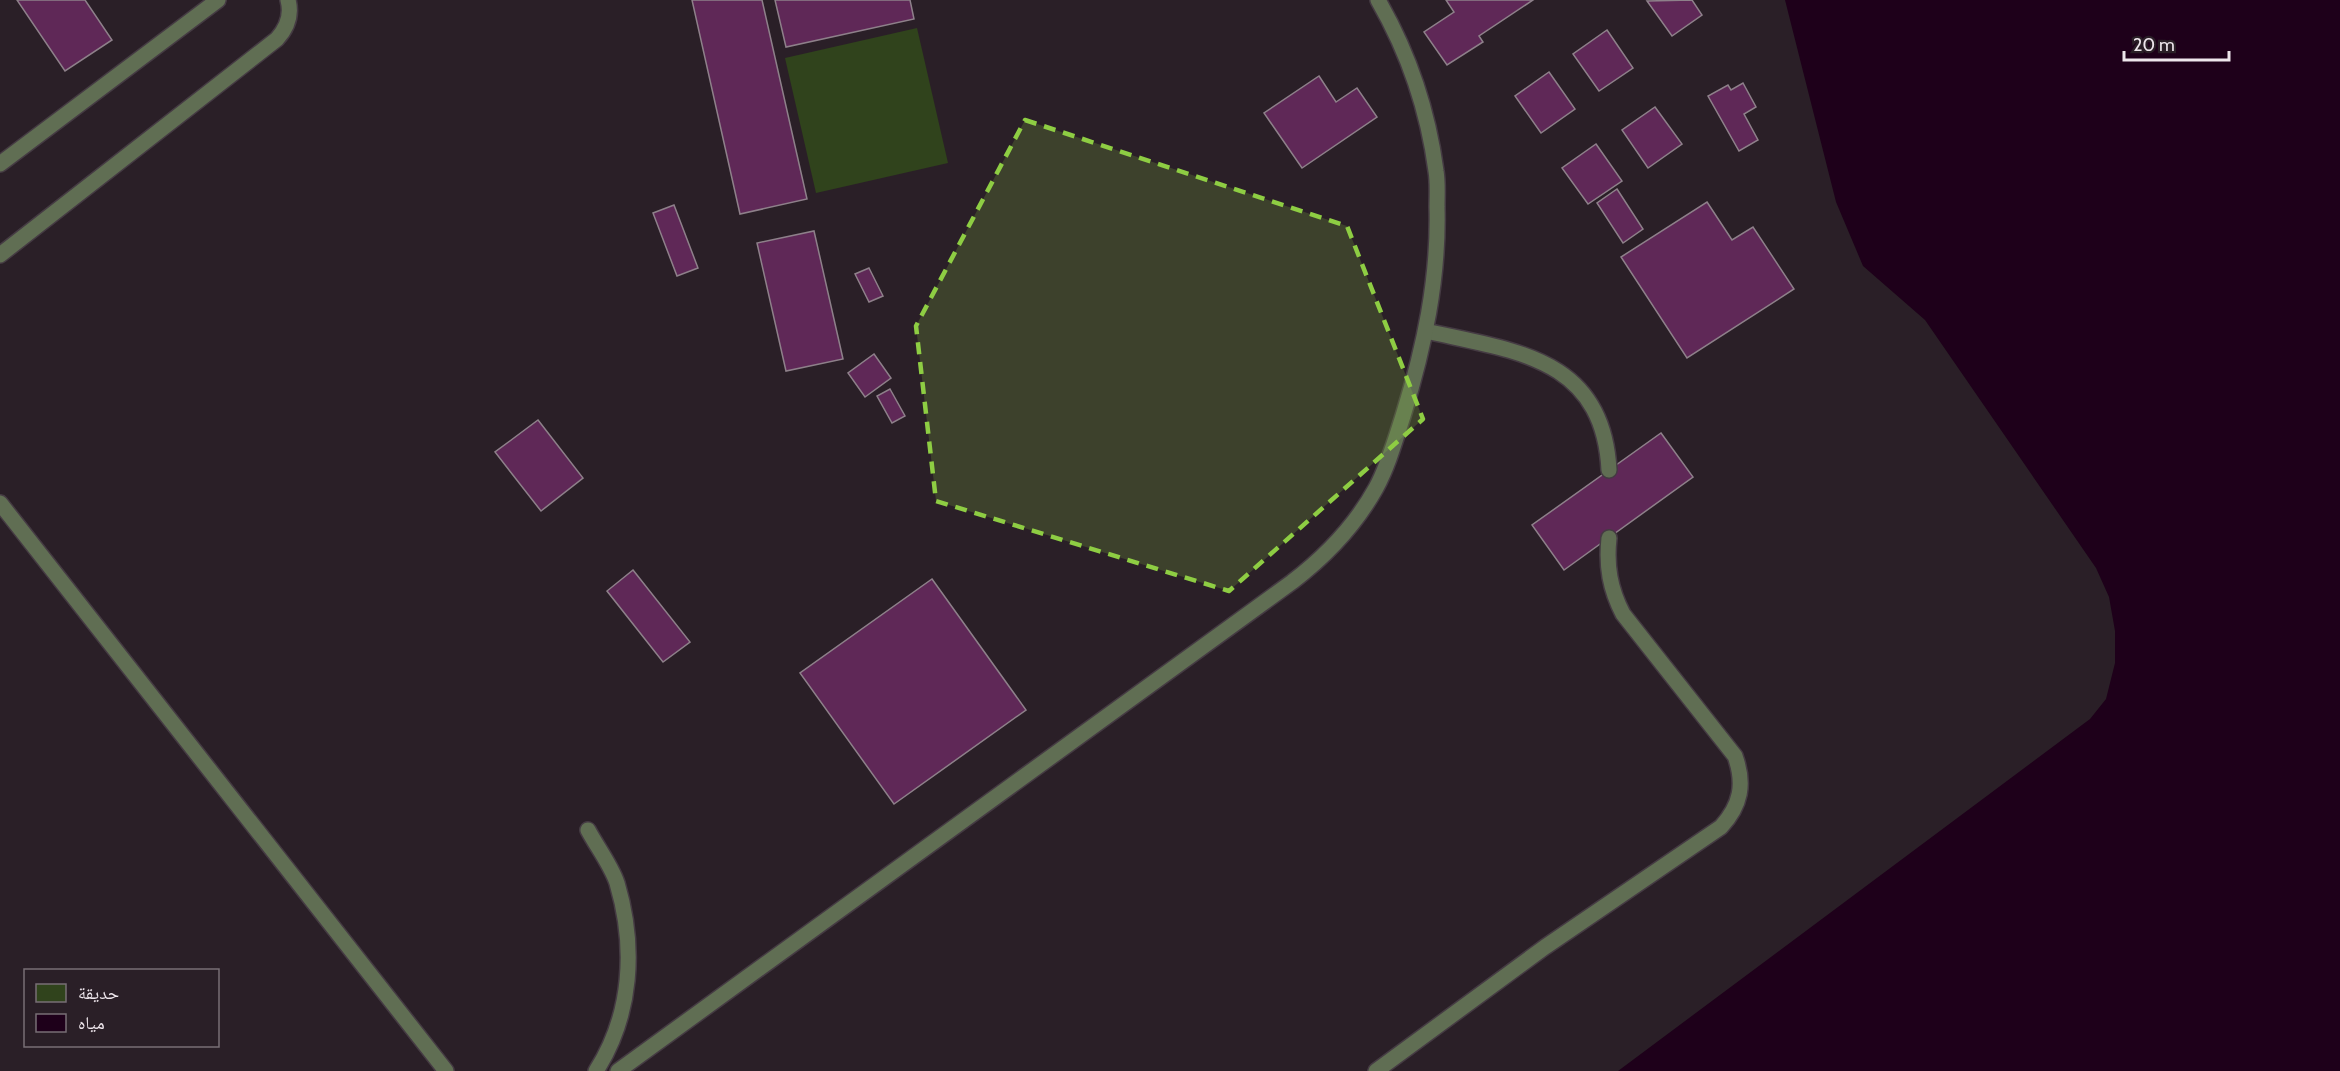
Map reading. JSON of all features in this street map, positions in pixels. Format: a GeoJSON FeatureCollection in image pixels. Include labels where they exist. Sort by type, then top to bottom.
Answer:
{"type":"FeatureCollection","features":[{"type":"Feature","properties":{"kind":"lane"},"geometry":{"type":"LineString","coordinates":[[0,164],[219,0]]}},
{"type":"Feature","properties":{"kind":"lane"},"geometry":{"type":"LineString","coordinates":[[0,255],[277,39],[285,30],[289,18],[288,0]]}},
{"type":"Feature","properties":{"kind":"lane"},"geometry":{"type":"LineString","coordinates":[[618,1071],[1316,563],[1338,542],[1357,518],[1376,488],[1391,454],[1418,368],[1436,269],[1437,173],[1430,134],[1406,58],[1378,0]]}},
{"type":"Feature","properties":{"kind":"lane"},"geometry":{"type":"LineString","coordinates":[[1426,331],[1534,357],[1566,376],[1581,392],[1602,428],[1608,449],[1609,470]]}},
{"type":"Feature","properties":{"kind":"lane"},"geometry":{"type":"LineString","coordinates":[[0,503],[446,1071]]}},
{"type":"Feature","properties":{"kind":"lane"},"geometry":{"type":"LineString","coordinates":[[1376,1071],[1545,947],[1721,827],[1732,816],[1738,802],[1741,779],[1735,756],[1623,614],[1614,596],[1609,577],[1607,557],[1609,538]]}},
{"type":"Feature","properties":{"kind":"lane"},"geometry":{"type":"LineString","coordinates":[[588,830],[616,882],[629,938],[627,996],[609,1051],[596,1071]]}},
{"type":"Feature","properties":{"kind":"highlighted area"},"geometry":{"type":"Polygon","coordinates":[[[1025,120],[1347,226],[1423,419],[1229,591],[936,501],[916,326],[1025,120]]]}},
{"type":"Feature","properties":{"kind":"green space"},"geometry":{"type":"Polygon","coordinates":[[[917,28],[948,163],[816,193],[785,58],[917,28]]]}},
{"type":"Feature","properties":{"kind":"water"},"geometry":{"type":"Polygon","coordinates":[[[1785,0],[2340,0],[2340,1071],[1618,1071],[2090,719],[2106,699],[2115,663],[2115,631],[2109,597],[2096,568],[1925,320],[1863,266],[1836,202],[1785,0]]]}},
{"type":"Feature","properties":{"kind":"building"},"geometry":{"type":"Polygon","coordinates":[[[17,0],[85,0],[112,40],[65,71],[17,0]]]}},
{"type":"Feature","properties":{"kind":"building"},"geometry":{"type":"Polygon","coordinates":[[[692,0],[762,0],[807,199],[740,214],[692,0]]]}},
{"type":"Feature","properties":{"kind":"building"},"geometry":{"type":"Polygon","coordinates":[[[775,0],[910,0],[914,19],[786,47],[775,0]]]}},
{"type":"Feature","properties":{"kind":"building"},"geometry":{"type":"Polygon","coordinates":[[[1446,0],[1533,0],[1479,36],[1483,42],[1447,65],[1424,32],[1454,12],[1446,0]]]}},
{"type":"Feature","properties":{"kind":"building"},"geometry":{"type":"Polygon","coordinates":[[[1692,0],[1702,15],[1672,36],[1647,1],[1692,0]]]}},
{"type":"Feature","properties":{"kind":"building"},"geometry":{"type":"Polygon","coordinates":[[[1607,30],[1633,68],[1599,91],[1573,54],[1607,30]]]}},
{"type":"Feature","properties":{"kind":"building"},"geometry":{"type":"Polygon","coordinates":[[[1549,72],[1575,109],[1541,133],[1515,96],[1549,72]]]}},
{"type":"Feature","properties":{"kind":"building"},"geometry":{"type":"Polygon","coordinates":[[[1319,76],[1336,102],[1357,88],[1377,117],[1302,168],[1264,113],[1319,76]]]}},
{"type":"Feature","properties":{"kind":"building"},"geometry":{"type":"Polygon","coordinates":[[[1743,83],[1756,107],[1744,114],[1758,140],[1739,151],[1708,96],[1728,85],[1731,90],[1743,83]]]}},
{"type":"Feature","properties":{"kind":"building"},"geometry":{"type":"Polygon","coordinates":[[[1655,107],[1682,144],[1648,168],[1622,130],[1655,107]]]}},
{"type":"Feature","properties":{"kind":"building"},"geometry":{"type":"Polygon","coordinates":[[[1596,144],[1622,181],[1588,204],[1562,168],[1596,144]]]}},
{"type":"Feature","properties":{"kind":"building"},"geometry":{"type":"Polygon","coordinates":[[[1617,189],[1643,229],[1623,243],[1597,203],[1617,189]]]}},
{"type":"Feature","properties":{"kind":"building"},"geometry":{"type":"Polygon","coordinates":[[[1707,202],[1732,240],[1753,227],[1794,289],[1687,358],[1621,257],[1707,202]]]}},
{"type":"Feature","properties":{"kind":"building"},"geometry":{"type":"Polygon","coordinates":[[[674,205],[698,268],[677,276],[653,213],[674,205]]]}},
{"type":"Feature","properties":{"kind":"building"},"geometry":{"type":"Polygon","coordinates":[[[814,231],[843,359],[786,371],[757,243],[814,231]]]}},
{"type":"Feature","properties":{"kind":"building"},"geometry":{"type":"Polygon","coordinates":[[[869,268],[883,296],[869,302],[855,274],[869,268]]]}},
{"type":"Feature","properties":{"kind":"building"},"geometry":{"type":"Polygon","coordinates":[[[874,354],[891,378],[865,397],[848,373],[874,354]]]}},
{"type":"Feature","properties":{"kind":"building"},"geometry":{"type":"Polygon","coordinates":[[[890,389],[905,416],[892,423],[877,396],[890,389]]]}},
{"type":"Feature","properties":{"kind":"building"},"geometry":{"type":"Polygon","coordinates":[[[538,420],[583,478],[541,511],[495,452],[538,420]]]}},
{"type":"Feature","properties":{"kind":"building"},"geometry":{"type":"Polygon","coordinates":[[[1661,433],[1693,477],[1564,570],[1532,525],[1661,433]]]}},
{"type":"Feature","properties":{"kind":"building"},"geometry":{"type":"Polygon","coordinates":[[[633,570],[690,642],[663,662],[607,591],[633,570]]]}},
{"type":"Feature","properties":{"kind":"building"},"geometry":{"type":"Polygon","coordinates":[[[932,579],[1026,710],[894,804],[800,673],[932,579]]]}}]}
